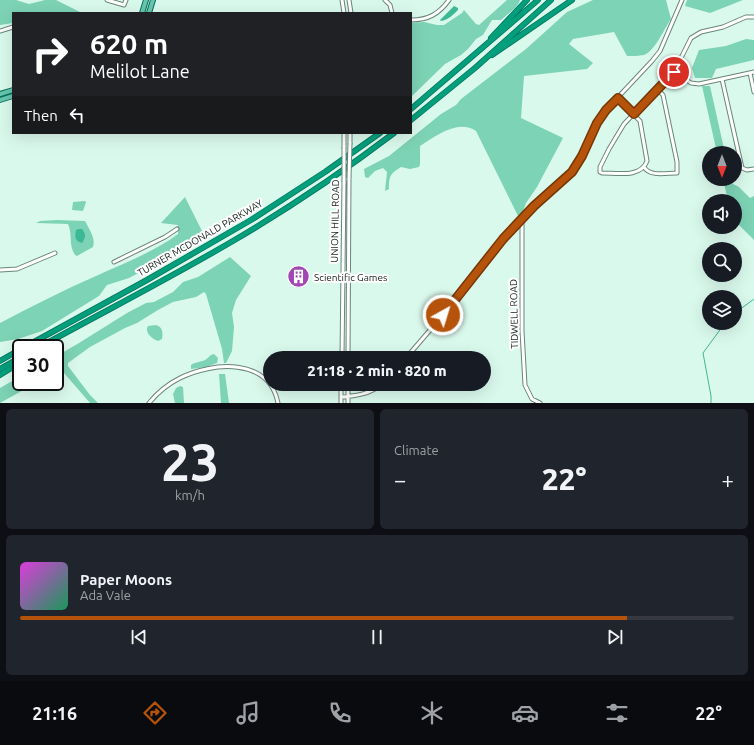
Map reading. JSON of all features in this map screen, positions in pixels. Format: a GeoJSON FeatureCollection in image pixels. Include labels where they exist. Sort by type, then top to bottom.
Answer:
{"type":"FeatureCollection","features":[{"type":"Feature","properties":{"kind":"highway"},"geometry":{"type":"LineString","coordinates":[[473,57],[526,0]]}},
{"type":"Feature","properties":{"kind":"highway"},"geometry":{"type":"LineString","coordinates":[[412,108],[538,0]]}},
{"type":"Feature","properties":{"kind":"highway"},"geometry":{"type":"LineString","coordinates":[[412,119],[475,68],[551,0]]}},
{"type":"Feature","properties":{"kind":"highway"},"geometry":{"type":"LineString","coordinates":[[475,68],[572,0]]}},
{"type":"Feature","properties":{"kind":"highway","name":"TURNER MCDONALD PARKWAY"},"geometry":{"type":"LineString","coordinates":[[39,339],[252,220],[325,172],[379,134]]}},
{"type":"Feature","properties":{"kind":"highway","name":"TURNER MCDONALD PARKWAY"},"geometry":{"type":"LineString","coordinates":[[54,339],[205,257],[256,227],[328,181],[393,134]]}},
{"type":"Feature","properties":{"kind":"highway"},"geometry":{"type":"LineString","coordinates":[[57,339],[83,323]]}},
{"type":"Feature","properties":{"kind":"highway","name":"TURNER MCDONALD PARKWAY"},"geometry":{"type":"LineString","coordinates":[[0,360],[12,354]]}},
{"type":"Feature","properties":{"kind":"highway"},"geometry":{"type":"LineString","coordinates":[[0,369],[12,362]]}},
{"type":"Feature","properties":{"kind":"highway"},"geometry":{"type":"LineString","coordinates":[[0,374],[12,367]]}},
{"type":"Feature","properties":{"kind":"main road"},"geometry":{"type":"LineString","coordinates":[[142,12],[146,0]]}},
{"type":"Feature","properties":{"kind":"main road"},"geometry":{"type":"LineString","coordinates":[[149,12],[153,0]]}},
{"type":"Feature","properties":{"kind":"main road"},"geometry":{"type":"LineString","coordinates":[[0,94],[12,90]]}},
{"type":"Feature","properties":{"kind":"main road"},"geometry":{"type":"LineString","coordinates":[[0,100],[12,96]]}},
{"type":"Feature","properties":{"kind":"street"},"geometry":{"type":"LineString","coordinates":[[107,0],[124,5],[126,0]]}},
{"type":"Feature","properties":{"kind":"street"},"geometry":{"type":"LineString","coordinates":[[343,0],[344,12]]}},
{"type":"Feature","properties":{"kind":"street"},"geometry":{"type":"LineString","coordinates":[[349,0],[351,12]]}},
{"type":"Feature","properties":{"kind":"street"},"geometry":{"type":"LineString","coordinates":[[385,0],[390,6],[392,12]]}},
{"type":"Feature","properties":{"kind":"street"},"geometry":{"type":"LineString","coordinates":[[412,20],[432,16],[442,9],[449,0]]}},
{"type":"Feature","properties":{"kind":"street"},"geometry":{"type":"LineString","coordinates":[[412,351],[443,315],[503,239],[522,218],[572,172],[582,156],[597,123],[606,110],[660,51],[682,0]]}},
{"type":"Feature","properties":{"kind":"street"},"geometry":{"type":"LineString","coordinates":[[618,98],[634,114],[640,120],[647,158],[644,167],[636,172],[628,174],[600,172],[600,167],[624,124],[634,114],[657,89],[674,72],[688,44],[701,32],[723,27],[746,18],[754,17]]}},
{"type":"Feature","properties":{"kind":"street"},"geometry":{"type":"LineString","coordinates":[[0,31],[12,27]]}},
{"type":"Feature","properties":{"kind":"street"},"geometry":{"type":"LineString","coordinates":[[674,72],[691,83],[703,84],[752,73],[754,92]]}},
{"type":"Feature","properties":{"kind":"street"},"geometry":{"type":"LineString","coordinates":[[722,79],[742,168],[747,170],[754,169]]}},
{"type":"Feature","properties":{"kind":"street"},"geometry":{"type":"LineString","coordinates":[[644,167],[652,174],[677,173],[677,162],[663,96],[657,89]]}},
{"type":"Feature","properties":{"kind":"street","name":"UNION HILL ROAD"},"geometry":{"type":"LineString","coordinates":[[342,351],[344,134]]}},
{"type":"Feature","properties":{"kind":"street","name":"UNION HILL ROAD"},"geometry":{"type":"LineString","coordinates":[[348,351],[350,134]]}},
{"type":"Feature","properties":{"kind":"street","name":"TIDWELL ROAD"},"geometry":{"type":"LineString","coordinates":[[522,218],[522,331],[525,385],[532,399],[540,403]]}},
{"type":"Feature","properties":{"kind":"street"},"geometry":{"type":"LineString","coordinates":[[114,262],[165,237],[177,229]]}},
{"type":"Feature","properties":{"kind":"street"},"geometry":{"type":"LineString","coordinates":[[0,270],[17,269],[55,253]]}},
{"type":"Feature","properties":{"kind":"street"},"geometry":{"type":"LineString","coordinates":[[149,403],[163,388],[185,376],[204,371],[234,367],[249,369],[263,377],[272,387],[278,403]]}},
{"type":"Feature","properties":{"kind":"street"},"geometry":{"type":"LineString","coordinates":[[341,391],[341,403]]}},
{"type":"Feature","properties":{"kind":"street"},"geometry":{"type":"LineString","coordinates":[[348,391],[348,403]]}},
{"type":"Feature","properties":{"kind":"street"},"geometry":{"type":"LineString","coordinates":[[341,397],[358,396],[372,391]]}},
{"type":"Feature","properties":{"kind":"shaded area"},"geometry":{"type":"Polygon","coordinates":[[[0,0],[16,0],[29,4],[45,0],[56,0],[80,12],[12,12],[12,23],[0,25],[0,0]]]}},
{"type":"Feature","properties":{"kind":"shaded area"},"geometry":{"type":"Polygon","coordinates":[[[507,0],[520,0],[515,8],[501,20],[492,20],[483,35],[476,39],[461,55],[445,64],[412,96],[412,23],[424,22],[444,25],[464,10],[476,24],[479,25],[507,0]]]}},
{"type":"Feature","properties":{"kind":"shaded area"},"geometry":{"type":"Polygon","coordinates":[[[593,0],[666,0],[671,19],[656,44],[648,53],[644,55],[627,56],[614,32],[573,39],[569,44],[593,63],[587,69],[524,76],[521,118],[563,138],[537,187],[526,203],[520,220],[476,131],[469,128],[462,127],[447,130],[420,146],[419,167],[410,169],[401,167],[397,169],[392,174],[389,181],[389,189],[385,191],[387,172],[383,168],[375,171],[368,178],[365,177],[364,169],[389,156],[441,114],[456,105],[461,99],[526,49],[567,12],[593,0]]]}},
{"type":"Feature","properties":{"kind":"shaded area"},"geometry":{"type":"Polygon","coordinates":[[[687,0],[743,0],[710,13],[685,6],[687,0]]]}},
{"type":"Feature","properties":{"kind":"shaded area"},"geometry":{"type":"Polygon","coordinates":[[[454,6],[458,8],[458,10],[453,15],[441,21],[440,20],[454,6]]]}},
{"type":"Feature","properties":{"kind":"shaded area"},"geometry":{"type":"Polygon","coordinates":[[[746,39],[754,40],[754,60],[716,69],[712,78],[695,78],[692,68],[699,50],[726,46],[746,39]]]}},
{"type":"Feature","properties":{"kind":"shaded area"},"geometry":{"type":"Polygon","coordinates":[[[702,86],[710,86],[723,146],[715,146],[702,86]]]}},
{"type":"Feature","properties":{"kind":"shaded area"},"geometry":{"type":"Polygon","coordinates":[[[725,186],[737,186],[750,198],[754,196],[754,240],[742,228],[742,194],[726,194],[725,186]]]}},
{"type":"Feature","properties":{"kind":"shaded area"},"geometry":{"type":"Polygon","coordinates":[[[185,197],[206,239],[184,250],[166,255],[150,267],[129,278],[107,285],[99,296],[42,331],[18,339],[0,342],[0,323],[36,304],[149,252],[178,234],[178,225],[161,223],[185,197]]]}},
{"type":"Feature","properties":{"kind":"shaded area"},"geometry":{"type":"Polygon","coordinates":[[[85,201],[83,211],[72,210],[73,202],[85,201]]]}},
{"type":"Feature","properties":{"kind":"shaded area"},"geometry":{"type":"Polygon","coordinates":[[[40,221],[85,221],[94,240],[93,247],[77,256],[73,251],[68,224],[36,223],[40,221]]]}},
{"type":"Feature","properties":{"kind":"shaded area"},"geometry":{"type":"Polygon","coordinates":[[[82,229],[85,234],[82,243],[78,241],[75,234],[76,230],[82,229]]]}},
{"type":"Feature","properties":{"kind":"shaded area"},"geometry":{"type":"Polygon","coordinates":[[[230,257],[251,276],[236,300],[232,313],[234,327],[232,351],[226,363],[224,363],[222,349],[206,294],[204,292],[196,297],[173,302],[137,323],[90,347],[68,363],[68,366],[98,403],[90,403],[64,373],[64,352],[127,313],[146,303],[154,302],[173,292],[183,282],[198,277],[230,257]]]}},
{"type":"Feature","properties":{"kind":"shaded area"},"geometry":{"type":"Polygon","coordinates":[[[156,325],[160,327],[162,332],[162,339],[158,341],[153,339],[147,331],[148,326],[156,325]]]}},
{"type":"Feature","properties":{"kind":"shaded area"},"geometry":{"type":"Polygon","coordinates":[[[214,354],[218,358],[217,363],[206,367],[191,369],[191,365],[205,360],[214,354]]]}},
{"type":"Feature","properties":{"kind":"shaded area"},"geometry":{"type":"Polygon","coordinates":[[[219,374],[225,374],[229,403],[221,403],[219,374]]]}},
{"type":"Feature","properties":{"kind":"shaded area"},"geometry":{"type":"Polygon","coordinates":[[[12,381],[12,391],[22,391],[0,403],[0,388],[12,381]]]}},
{"type":"Feature","properties":{"kind":"shaded area"},"geometry":{"type":"Polygon","coordinates":[[[180,386],[183,387],[184,403],[175,403],[173,394],[176,388],[180,386]]]}},
{"type":"Feature","properties":{"kind":"waterway"},"geometry":{"type":"LineString","coordinates":[[742,308],[754,299]]}},
{"type":"Feature","properties":{"kind":"waterway"},"geometry":{"type":"LineString","coordinates":[[711,403],[703,353],[720,330]]}},
{"type":"Feature","properties":{"kind":"place","name":"Scientific Games"},"geometry":{"type":"Point","coordinates":[299,277]}},
{"type":"Feature","properties":{"kind":"route"},"geometry":{"type":"LineString","coordinates":[[443,315],[503,239],[534,206],[551,193],[572,172],[582,156],[597,123],[613,102],[618,98],[634,114],[674,72]]}}]}
